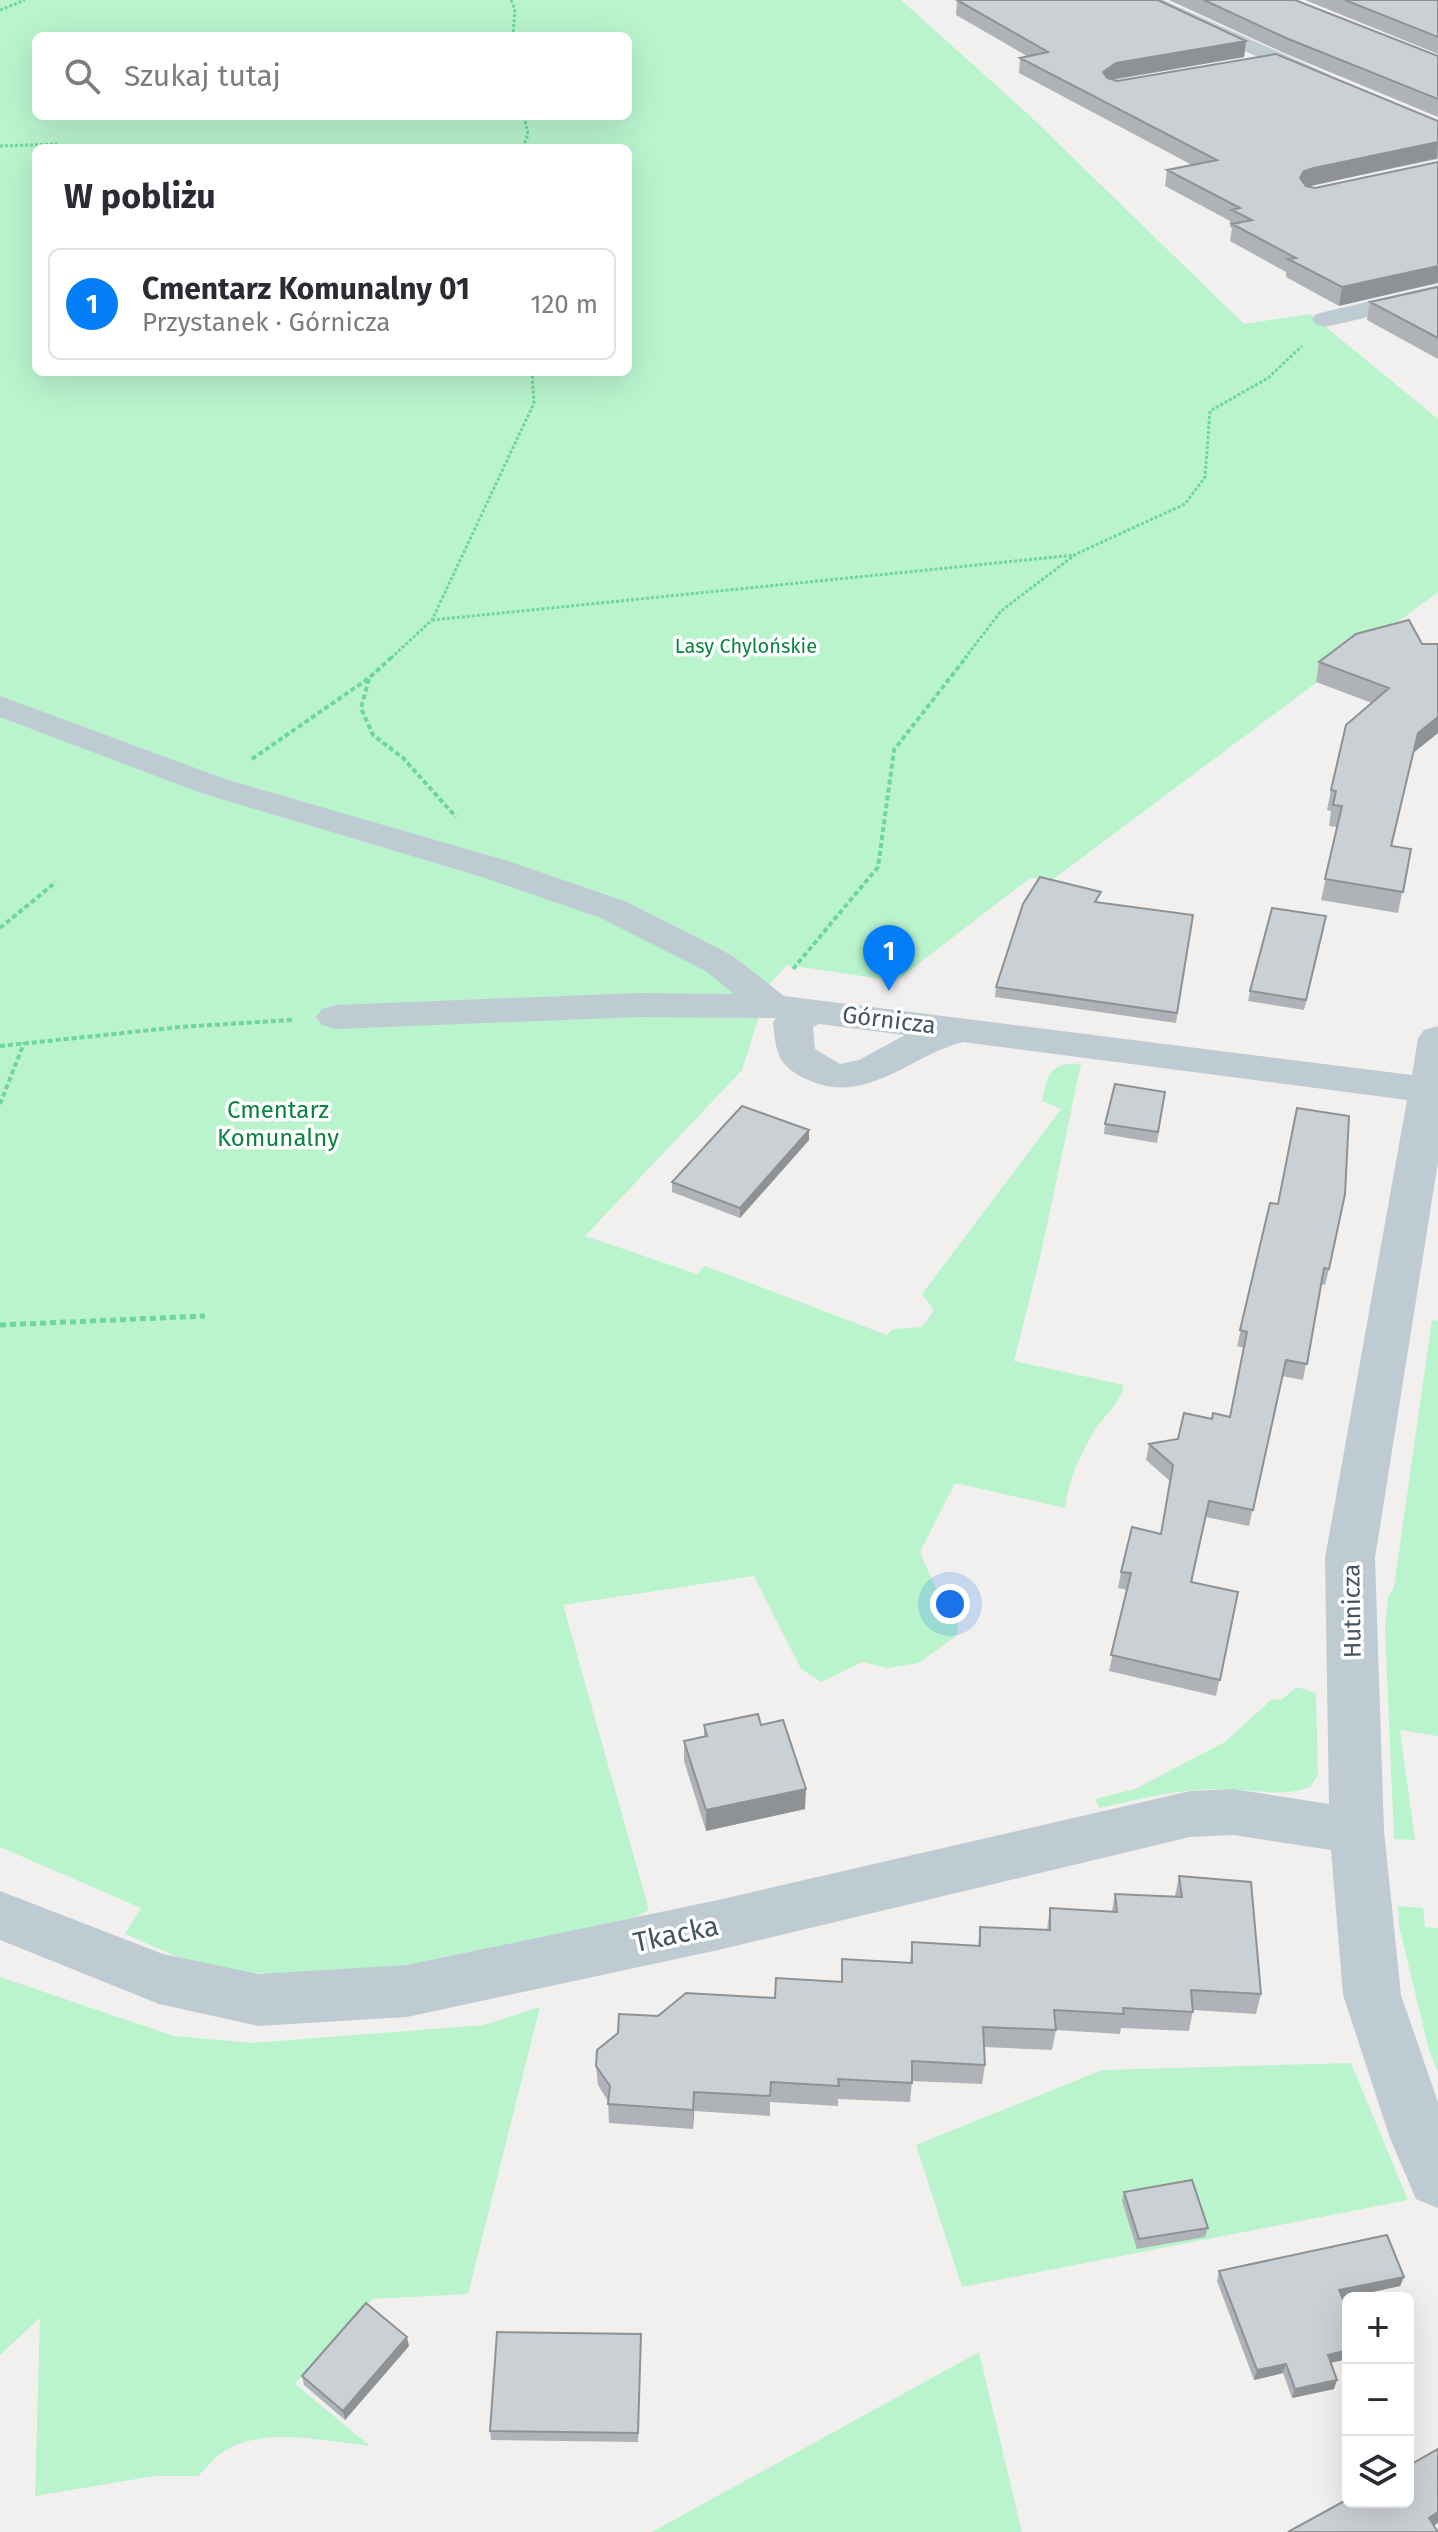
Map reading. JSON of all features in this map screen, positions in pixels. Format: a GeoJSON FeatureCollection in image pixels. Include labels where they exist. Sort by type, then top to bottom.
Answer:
{"type":"FeatureCollection","features":[{"type":"Feature","properties":{"kind":"street"},"geometry":{"type":"LineString","coordinates":[[1147,0],[1276,60],[1349,89]]}},
{"type":"Feature","properties":{"kind":"street"},"geometry":{"type":"LineString","coordinates":[[1244,20],[1283,41],[1329,59]]}},
{"type":"Feature","properties":{"kind":"street"},"geometry":{"type":"LineString","coordinates":[[1247,65],[1276,60]]}},
{"type":"Feature","properties":{"kind":"street"},"geometry":{"type":"LineString","coordinates":[[1325,319],[1438,293]]}},
{"type":"Feature","properties":{"kind":"street"},"geometry":{"type":"LineString","coordinates":[[0,706],[213,786],[495,869],[614,910],[720,964],[770,1003]]}},
{"type":"Feature","properties":{"kind":"street","name":"Górnicza"},"geometry":{"type":"LineString","coordinates":[[336,1017],[770,1003],[1434,1091]]}},
{"type":"Feature","properties":{"kind":"street"},"geometry":{"type":"LineString","coordinates":[[813,1011],[793,1022],[796,1054],[816,1071],[853,1077],[879,1069],[921,1042],[964,1029]]}},
{"type":"Feature","properties":{"kind":"street","name":"Hutnicza"},"geometry":{"type":"LineString","coordinates":[[1438,1038],[1434,1091],[1350,1558],[1357,1831],[1372,1995],[1420,2138],[1438,2179]]}},
{"type":"Feature","properties":{"kind":"street","name":"Tkacka"},"geometry":{"type":"LineString","coordinates":[[0,1915],[159,1979],[258,2000],[392,1992],[718,1925],[1190,1814],[1233,1812],[1357,1831]]}},
{"type":"Feature","properties":{"kind":"path"},"geometry":{"type":"LineString","coordinates":[[0,10],[25,0]]}},
{"type":"Feature","properties":{"kind":"path"},"geometry":{"type":"LineString","coordinates":[[511,0],[515,9],[513,32]]}},
{"type":"Feature","properties":{"kind":"path"},"geometry":{"type":"LineString","coordinates":[[524,144],[528,134],[525,120]]}},
{"type":"Feature","properties":{"kind":"path"},"geometry":{"type":"LineString","coordinates":[[0,146],[32,145]]}},
{"type":"Feature","properties":{"kind":"path"},"geometry":{"type":"LineString","coordinates":[[770,1003],[878,867],[894,750],[1001,611],[1076,554],[1185,504],[1205,477],[1210,411],[1268,378],[1324,325],[1325,319]]}},
{"type":"Feature","properties":{"kind":"path"},"geometry":{"type":"LineString","coordinates":[[213,786],[369,678],[432,620],[534,403],[532,376]]}},
{"type":"Feature","properties":{"kind":"path"},"geometry":{"type":"LineString","coordinates":[[432,620],[1076,554]]}},
{"type":"Feature","properties":{"kind":"path"},"geometry":{"type":"LineString","coordinates":[[369,678],[361,708],[373,735],[403,758],[448,806],[495,869]]}},
{"type":"Feature","properties":{"kind":"path"},"geometry":{"type":"LineString","coordinates":[[0,928],[56,882]]}},
{"type":"Feature","properties":{"kind":"path"},"geometry":{"type":"LineString","coordinates":[[0,1046],[180,1027],[336,1017]]}},
{"type":"Feature","properties":{"kind":"path"},"geometry":{"type":"LineString","coordinates":[[0,1104],[24,1043]]}},
{"type":"Feature","properties":{"kind":"path"},"geometry":{"type":"LineString","coordinates":[[0,1325],[205,1316]]}},
{"type":"Feature","properties":{"kind":"green space"},"geometry":{"type":"Polygon","coordinates":[[[0,0],[901,0],[1027,113],[1244,324],[1310,314],[1438,419],[1438,592],[1052,880],[1030,878],[896,981],[787,965],[769,985],[742,1070],[585,1236],[697,1274],[705,1266],[887,1335],[893,1329],[922,1327],[934,1310],[922,1294],[1061,1109],[1042,1101],[1052,1072],[1063,1065],[1081,1064],[1042,1249],[1014,1361],[1124,1385],[1113,1408],[1097,1427],[1080,1456],[1065,1508],[955,1483],[920,1552],[937,1591],[958,1613],[957,1635],[919,1663],[888,1668],[862,1662],[821,1682],[801,1669],[754,1576],[563,1605],[649,1910],[636,1917],[391,1970],[290,1976],[203,1968],[125,1934],[141,1908],[0,1847],[0,0]]]}},
{"type":"Feature","properties":{"kind":"green space"},"geometry":{"type":"Polygon","coordinates":[[[1432,1320],[1438,1321],[1438,1736],[1400,1730],[1415,1840],[1394,1839],[1385,1627],[1388,1597],[1394,1588],[1432,1320]]]}},
{"type":"Feature","properties":{"kind":"green space"},"geometry":{"type":"Polygon","coordinates":[[[1297,1687],[1316,1693],[1318,1775],[1310,1787],[1278,1792],[1192,1790],[1099,1808],[1095,1799],[1135,1789],[1225,1742],[1272,1699],[1281,1700],[1297,1687]]]}},
{"type":"Feature","properties":{"kind":"green space"},"geometry":{"type":"Polygon","coordinates":[[[1398,1906],[1423,1908],[1425,1927],[1438,1928],[1438,2072],[1429,2050],[1399,1926],[1398,1906]]]}},
{"type":"Feature","properties":{"kind":"green space"},"geometry":{"type":"Polygon","coordinates":[[[0,1977],[174,2036],[252,2043],[484,2025],[540,2007],[468,2294],[372,2299],[295,2384],[370,2446],[297,2438],[260,2439],[222,2452],[198,2476],[154,2476],[35,2496],[40,2318],[0,2355],[0,1977]]]}},
{"type":"Feature","properties":{"kind":"green space"},"geometry":{"type":"Polygon","coordinates":[[[1351,2063],[1408,2200],[962,2287],[916,2145],[1102,2070],[1351,2063]]]}},
{"type":"Feature","properties":{"kind":"green space"},"geometry":{"type":"Polygon","coordinates":[[[979,2352],[1022,2532],[652,2532],[979,2352]]]}},
{"type":"Feature","properties":{"kind":"building"},"geometry":{"type":"Polygon","coordinates":[[[957,0],[1158,0],[1246,41],[1116,63],[1103,72],[1107,78],[1117,81],[1276,54],[1438,121],[1438,142],[1314,168],[1304,171],[1300,178],[1306,186],[1315,188],[1438,162],[1438,266],[1342,287],[1288,259],[1296,258],[1232,224],[1252,220],[1232,210],[1240,208],[1167,170],[1217,160],[1020,58],[1048,52],[957,0]]]}},
{"type":"Feature","properties":{"kind":"building"},"geometry":{"type":"Polygon","coordinates":[[[1204,0],[1295,0],[1438,56],[1438,99],[1286,38],[1204,0]]]}},
{"type":"Feature","properties":{"kind":"building"},"geometry":{"type":"Polygon","coordinates":[[[1345,0],[1438,0],[1438,37],[1345,0]]]}},
{"type":"Feature","properties":{"kind":"building"},"geometry":{"type":"Polygon","coordinates":[[[1438,287],[1438,338],[1370,302],[1438,287]]]}},
{"type":"Feature","properties":{"kind":"building"},"geometry":{"type":"Polygon","coordinates":[[[1409,620],[1422,644],[1438,644],[1438,717],[1418,733],[1391,846],[1411,849],[1403,892],[1325,879],[1342,806],[1333,805],[1336,791],[1331,790],[1346,725],[1389,688],[1319,662],[1356,634],[1409,620]]]}},
{"type":"Feature","properties":{"kind":"building"},"geometry":{"type":"Polygon","coordinates":[[[1040,877],[1101,892],[1095,902],[1193,915],[1177,1013],[996,987],[1023,904],[1040,877]]]}},
{"type":"Feature","properties":{"kind":"building"},"geometry":{"type":"Polygon","coordinates":[[[1272,908],[1326,916],[1306,1000],[1250,991],[1272,908]]]}},
{"type":"Feature","properties":{"kind":"building"},"geometry":{"type":"Polygon","coordinates":[[[1115,1084],[1165,1092],[1158,1132],[1105,1124],[1115,1084]]]}},
{"type":"Feature","properties":{"kind":"building"},"geometry":{"type":"Polygon","coordinates":[[[742,1106],[809,1130],[740,1208],[672,1182],[742,1106]]]}},
{"type":"Feature","properties":{"kind":"building"},"geometry":{"type":"Polygon","coordinates":[[[1297,1108],[1349,1116],[1345,1194],[1329,1269],[1324,1268],[1307,1364],[1286,1360],[1253,1510],[1209,1501],[1191,1582],[1238,1592],[1220,1680],[1111,1655],[1131,1573],[1121,1572],[1132,1527],[1161,1534],[1173,1465],[1149,1444],[1178,1439],[1184,1413],[1212,1419],[1213,1413],[1230,1417],[1247,1332],[1240,1330],[1270,1203],[1278,1204],[1297,1108]]]}},
{"type":"Feature","properties":{"kind":"building"},"geometry":{"type":"Polygon","coordinates":[[[758,1714],[761,1725],[783,1720],[806,1789],[706,1810],[684,1741],[707,1736],[704,1725],[758,1714]]]}},
{"type":"Feature","properties":{"kind":"building"},"geometry":{"type":"Polygon","coordinates":[[[1179,1876],[1251,1882],[1261,1994],[1191,1990],[1193,2012],[1123,2008],[1124,2014],[1054,2010],[1056,2030],[983,2027],[985,2065],[912,2061],[912,2083],[838,2079],[839,2086],[771,2082],[770,2096],[694,2092],[693,2110],[608,2104],[610,2086],[596,2066],[597,2050],[618,2033],[619,2014],[658,2016],[686,1993],[775,1998],[776,1978],[842,1982],[842,1959],[912,1963],[912,1942],[980,1946],[980,1927],[1050,1930],[1050,1908],[1117,1912],[1115,1894],[1182,1897],[1179,1876]]]}},
{"type":"Feature","properties":{"kind":"building"},"geometry":{"type":"Polygon","coordinates":[[[1192,2180],[1208,2228],[1139,2239],[1124,2192],[1192,2180]]]}},
{"type":"Feature","properties":{"kind":"building"},"geometry":{"type":"Polygon","coordinates":[[[1387,2235],[1404,2277],[1339,2290],[1342,2297],[1342,2352],[1328,2355],[1337,2380],[1295,2389],[1286,2364],[1257,2370],[1219,2271],[1387,2235]]]}},
{"type":"Feature","properties":{"kind":"building"},"geometry":{"type":"Polygon","coordinates":[[[366,2303],[407,2337],[343,2411],[302,2376],[366,2303]]]}},
{"type":"Feature","properties":{"kind":"building"},"geometry":{"type":"Polygon","coordinates":[[[497,2332],[641,2334],[638,2433],[490,2431],[497,2332]]]}},
{"type":"Feature","properties":{"kind":"building"},"geometry":{"type":"Polygon","coordinates":[[[1438,2449],[1438,2512],[1429,2518],[1438,2532],[1288,2532],[1342,2502],[1342,2508],[1414,2508],[1414,2463],[1438,2449]]]}},
{"type":"Feature","properties":{"kind":"place","name":"Cmentarz Komunalny 01"},"geometry":{"type":"Point","coordinates":[889,991]}},
{"type":"Feature","properties":{"kind":"park label","name":"Lasy Chylońskie"},"geometry":{"type":"Point","coordinates":[746,646]}},
{"type":"Feature","properties":{"kind":"park label","name":"Cmentarz Komunalny"},"geometry":{"type":"Point","coordinates":[278,1124]}}]}
